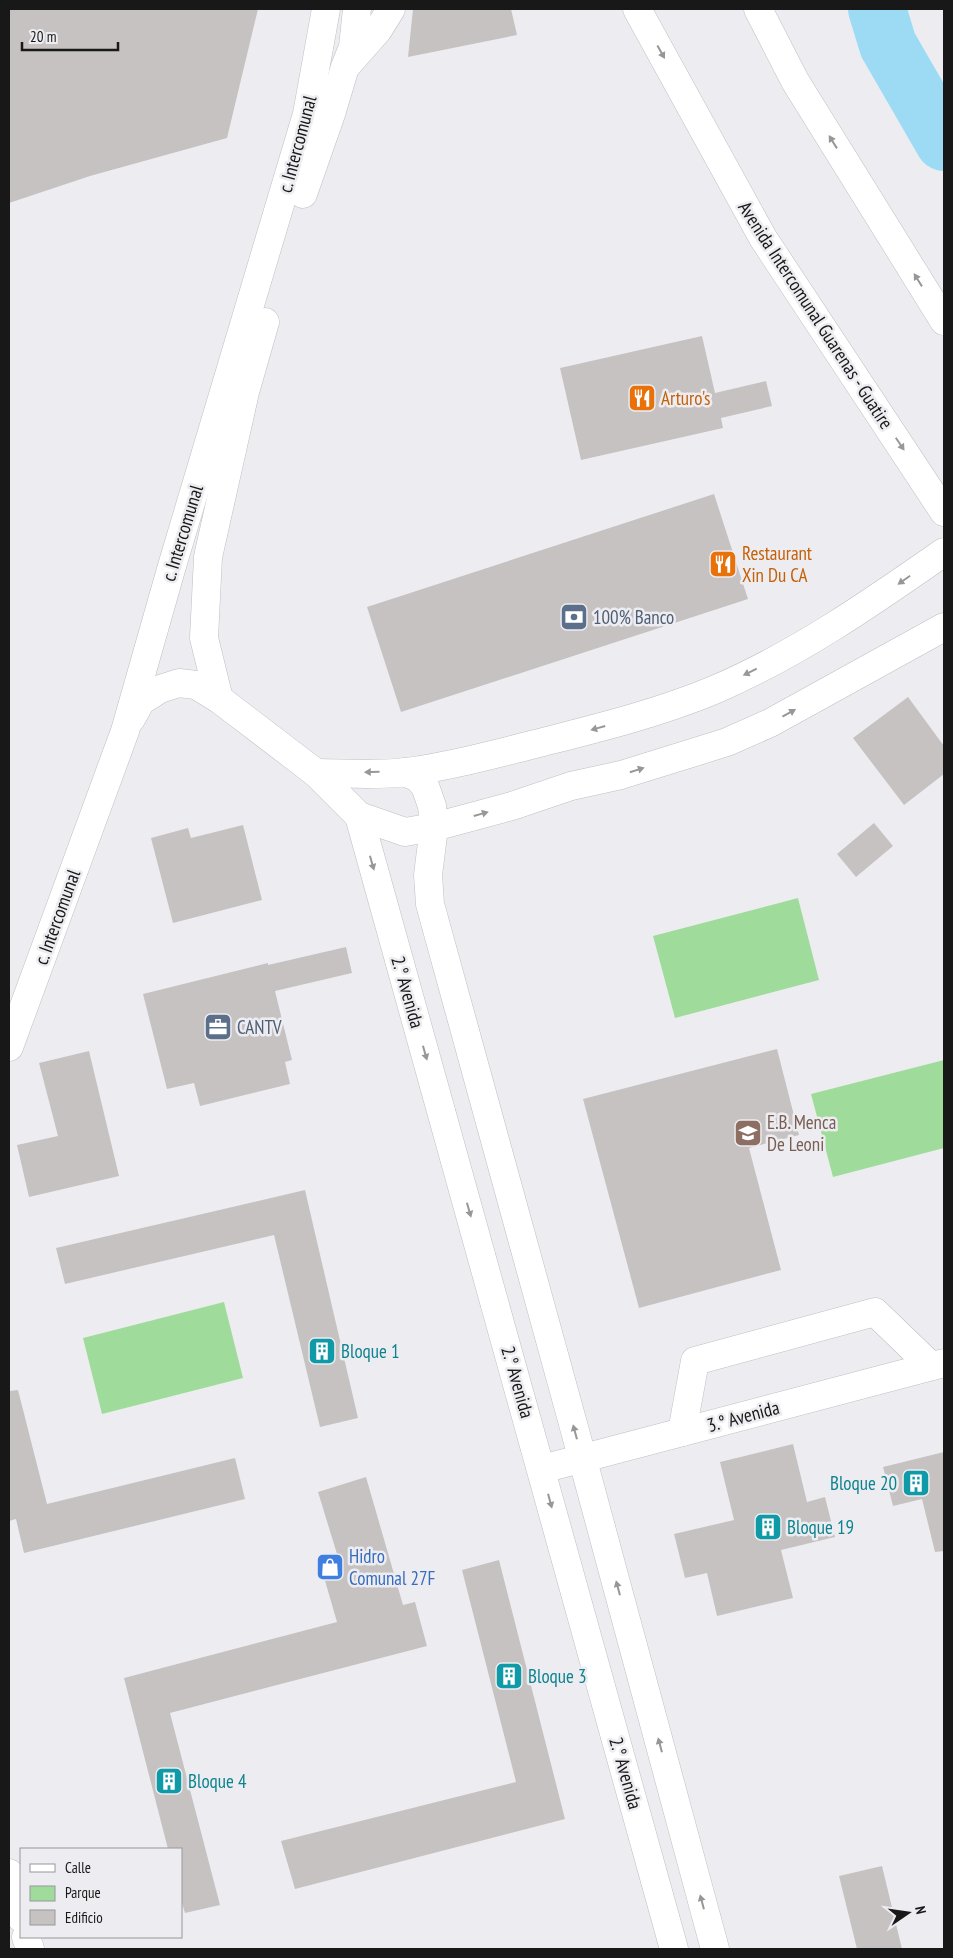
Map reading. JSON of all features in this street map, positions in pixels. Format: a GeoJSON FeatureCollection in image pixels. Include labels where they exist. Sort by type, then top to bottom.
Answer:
{"type":"FeatureCollection","features":[{"type":"Feature","properties":{"kind":"street","name":"c. Intercomunal"},"geometry":{"type":"LineString","coordinates":[[9,1048],[125,731],[175,556],[308,114],[326,9]]}},
{"type":"Feature","properties":{"kind":"street","name":"c. Intercomunal"},"geometry":{"type":"LineString","coordinates":[[219,699],[204,638],[208,557],[244,392],[310,170],[353,47],[357,9]]}},
{"type":"Feature","properties":{"kind":"street"},"geometry":{"type":"LineString","coordinates":[[308,114],[327,84],[378,30],[391,9]]}},
{"type":"Feature","properties":{"kind":"street","name":"Avenida Intercomunal Guarenas - Guatire"},"geometry":{"type":"LineString","coordinates":[[637,9],[763,238],[944,512]]}},
{"type":"Feature","properties":{"kind":"street"},"geometry":{"type":"LineString","coordinates":[[758,9],[795,81],[944,321]]}},
{"type":"Feature","properties":{"kind":"street"},"geometry":{"type":"LineString","coordinates":[[316,773],[404,772],[455,764],[595,729],[666,708],[714,690],[774,660],[872,603],[944,552]]}},
{"type":"Feature","properties":{"kind":"street","name":"2.° Avenida"},"geometry":{"type":"LineString","coordinates":[[125,731],[141,701],[160,689],[179,683],[196,685],[219,699],[316,773],[359,816],[405,832],[434,827],[512,806],[571,786],[621,775],[727,742],[770,723],[944,627]]}},
{"type":"Feature","properties":{"kind":"street"},"geometry":{"type":"LineString","coordinates":[[404,772],[418,778],[425,786],[432,806],[434,827],[428,875],[430,904],[715,1949]]}},
{"type":"Feature","properties":{"kind":"street","name":"2.° Avenida"},"geometry":{"type":"LineString","coordinates":[[359,816],[674,1949]]}},
{"type":"Feature","properties":{"kind":"street"},"geometry":{"type":"LineString","coordinates":[[682,1432],[695,1361],[875,1312],[938,1365]]}},
{"type":"Feature","properties":{"kind":"street","name":"3.° Avenida"},"geometry":{"type":"LineString","coordinates":[[542,1469],[938,1365]]}},
{"type":"Feature","properties":{"kind":"street"},"geometry":{"type":"LineString","coordinates":[[9,1873],[20,1914]]}},
{"type":"Feature","properties":{"kind":"green space"},"geometry":{"type":"Polygon","coordinates":[[[798,898],[819,980],[675,1018],[653,936],[798,898]]]}},
{"type":"Feature","properties":{"kind":"green space"},"geometry":{"type":"Polygon","coordinates":[[[944,1060],[944,1148],[833,1177],[811,1094],[944,1060]]]}},
{"type":"Feature","properties":{"kind":"green space"},"geometry":{"type":"Polygon","coordinates":[[[224,1302],[243,1378],[102,1414],[83,1338],[224,1302]]]}},
{"type":"Feature","properties":{"kind":"building"},"geometry":{"type":"Polygon","coordinates":[[[9,9],[258,9],[227,138],[90,176],[9,203],[9,9]]]}},
{"type":"Feature","properties":{"kind":"building"},"geometry":{"type":"Polygon","coordinates":[[[413,9],[511,9],[517,35],[408,57],[413,9]]]}},
{"type":"Feature","properties":{"kind":"building","name":"Arturo's"},"geometry":{"type":"Polygon","coordinates":[[[702,336],[715,393],[766,381],[772,406],[721,418],[723,428],[581,460],[560,368],[702,336]]]}},
{"type":"Feature","properties":{"kind":"building"},"geometry":{"type":"Polygon","coordinates":[[[714,494],[748,599],[401,712],[367,607],[714,494]]]}},
{"type":"Feature","properties":{"kind":"building"},"geometry":{"type":"Polygon","coordinates":[[[908,697],[944,746],[944,774],[904,805],[853,738],[908,697]]]}},
{"type":"Feature","properties":{"kind":"building"},"geometry":{"type":"Polygon","coordinates":[[[874,823],[893,846],[856,877],[837,854],[874,823]]]}},
{"type":"Feature","properties":{"kind":"building"},"geometry":{"type":"Polygon","coordinates":[[[243,825],[262,900],[173,923],[151,838],[188,828],[191,838],[243,825]]]}},
{"type":"Feature","properties":{"kind":"building","name":"CANTV"},"geometry":{"type":"Polygon","coordinates":[[[346,947],[352,973],[275,991],[292,1060],[285,1062],[290,1084],[200,1106],[194,1083],[167,1089],[143,994],[268,963],[268,965],[346,947]]]}},
{"type":"Feature","properties":{"kind":"building"},"geometry":{"type":"Polygon","coordinates":[[[777,1049],[799,1135],[749,1148],[781,1270],[639,1308],[583,1099],[777,1049]]]}},
{"type":"Feature","properties":{"kind":"building"},"geometry":{"type":"Polygon","coordinates":[[[89,1051],[119,1176],[29,1197],[17,1145],[58,1136],[39,1063],[89,1051]]]}},
{"type":"Feature","properties":{"kind":"building","name":"Bloque 1"},"geometry":{"type":"Polygon","coordinates":[[[305,1190],[358,1418],[320,1427],[274,1235],[65,1284],[56,1248],[305,1190]]]}},
{"type":"Feature","properties":{"kind":"building"},"geometry":{"type":"Polygon","coordinates":[[[18,1390],[47,1504],[235,1458],[245,1499],[24,1553],[16,1519],[9,1521],[9,1391],[18,1390]]]}},
{"type":"Feature","properties":{"kind":"building","name":"Bloque 19"},"geometry":{"type":"Polygon","coordinates":[[[793,1444],[807,1502],[825,1497],[835,1537],[781,1550],[793,1598],[717,1616],[707,1573],[685,1578],[674,1534],[734,1520],[720,1462],[793,1444]]]}},
{"type":"Feature","properties":{"kind":"building","name":"Bloque 20"},"geometry":{"type":"Polygon","coordinates":[[[944,1452],[944,1551],[935,1552],[922,1499],[893,1506],[883,1467],[944,1452]]]}},
{"type":"Feature","properties":{"kind":"building","name":"Bloque 4"},"geometry":{"type":"Polygon","coordinates":[[[366,1477],[403,1605],[415,1602],[427,1646],[170,1713],[220,1905],[185,1913],[182,1903],[182,1848],[168,1848],[124,1678],[337,1622],[319,1560],[337,1554],[318,1492],[366,1477]]]}},
{"type":"Feature","properties":{"kind":"building","name":"Bloque 3"},"geometry":{"type":"Polygon","coordinates":[[[499,1560],[565,1819],[295,1889],[281,1841],[516,1782],[462,1570],[499,1560]]]}},
{"type":"Feature","properties":{"kind":"building"},"geometry":{"type":"Polygon","coordinates":[[[882,1866],[902,1949],[857,1949],[839,1876],[882,1866]]]}},
{"type":"Feature","properties":{"kind":"waterway"},"geometry":{"type":"LineString","coordinates":[[877,9],[888,45],[944,142]]}},
{"type":"Feature","properties":{"kind":"place","name":"Arturo's"},"geometry":{"type":"Point","coordinates":[642,398]}},
{"type":"Feature","properties":{"kind":"place","name":"Restaurant Xin Du CA"},"geometry":{"type":"Point","coordinates":[723,564]}},
{"type":"Feature","properties":{"kind":"place","name":"100% Banco"},"geometry":{"type":"Point","coordinates":[574,617]}},
{"type":"Feature","properties":{"kind":"place","name":"CANTV"},"geometry":{"type":"Point","coordinates":[218,1027]}},
{"type":"Feature","properties":{"kind":"place","name":"E.B. Menca De Leoni"},"geometry":{"type":"Point","coordinates":[748,1133]}},
{"type":"Feature","properties":{"kind":"place","name":"Bloque 1"},"geometry":{"type":"Point","coordinates":[322,1351]}},
{"type":"Feature","properties":{"kind":"place","name":"Bloque 20"},"geometry":{"type":"Point","coordinates":[916,1483]}},
{"type":"Feature","properties":{"kind":"place","name":"Bloque 19"},"geometry":{"type":"Point","coordinates":[768,1527]}},
{"type":"Feature","properties":{"kind":"place","name":"Hidro Comunal 27F"},"geometry":{"type":"Point","coordinates":[330,1567]}},
{"type":"Feature","properties":{"kind":"place","name":"Bloque 3"},"geometry":{"type":"Point","coordinates":[509,1676]}},
{"type":"Feature","properties":{"kind":"place","name":"Bloque 4"},"geometry":{"type":"Point","coordinates":[169,1781]}}]}
